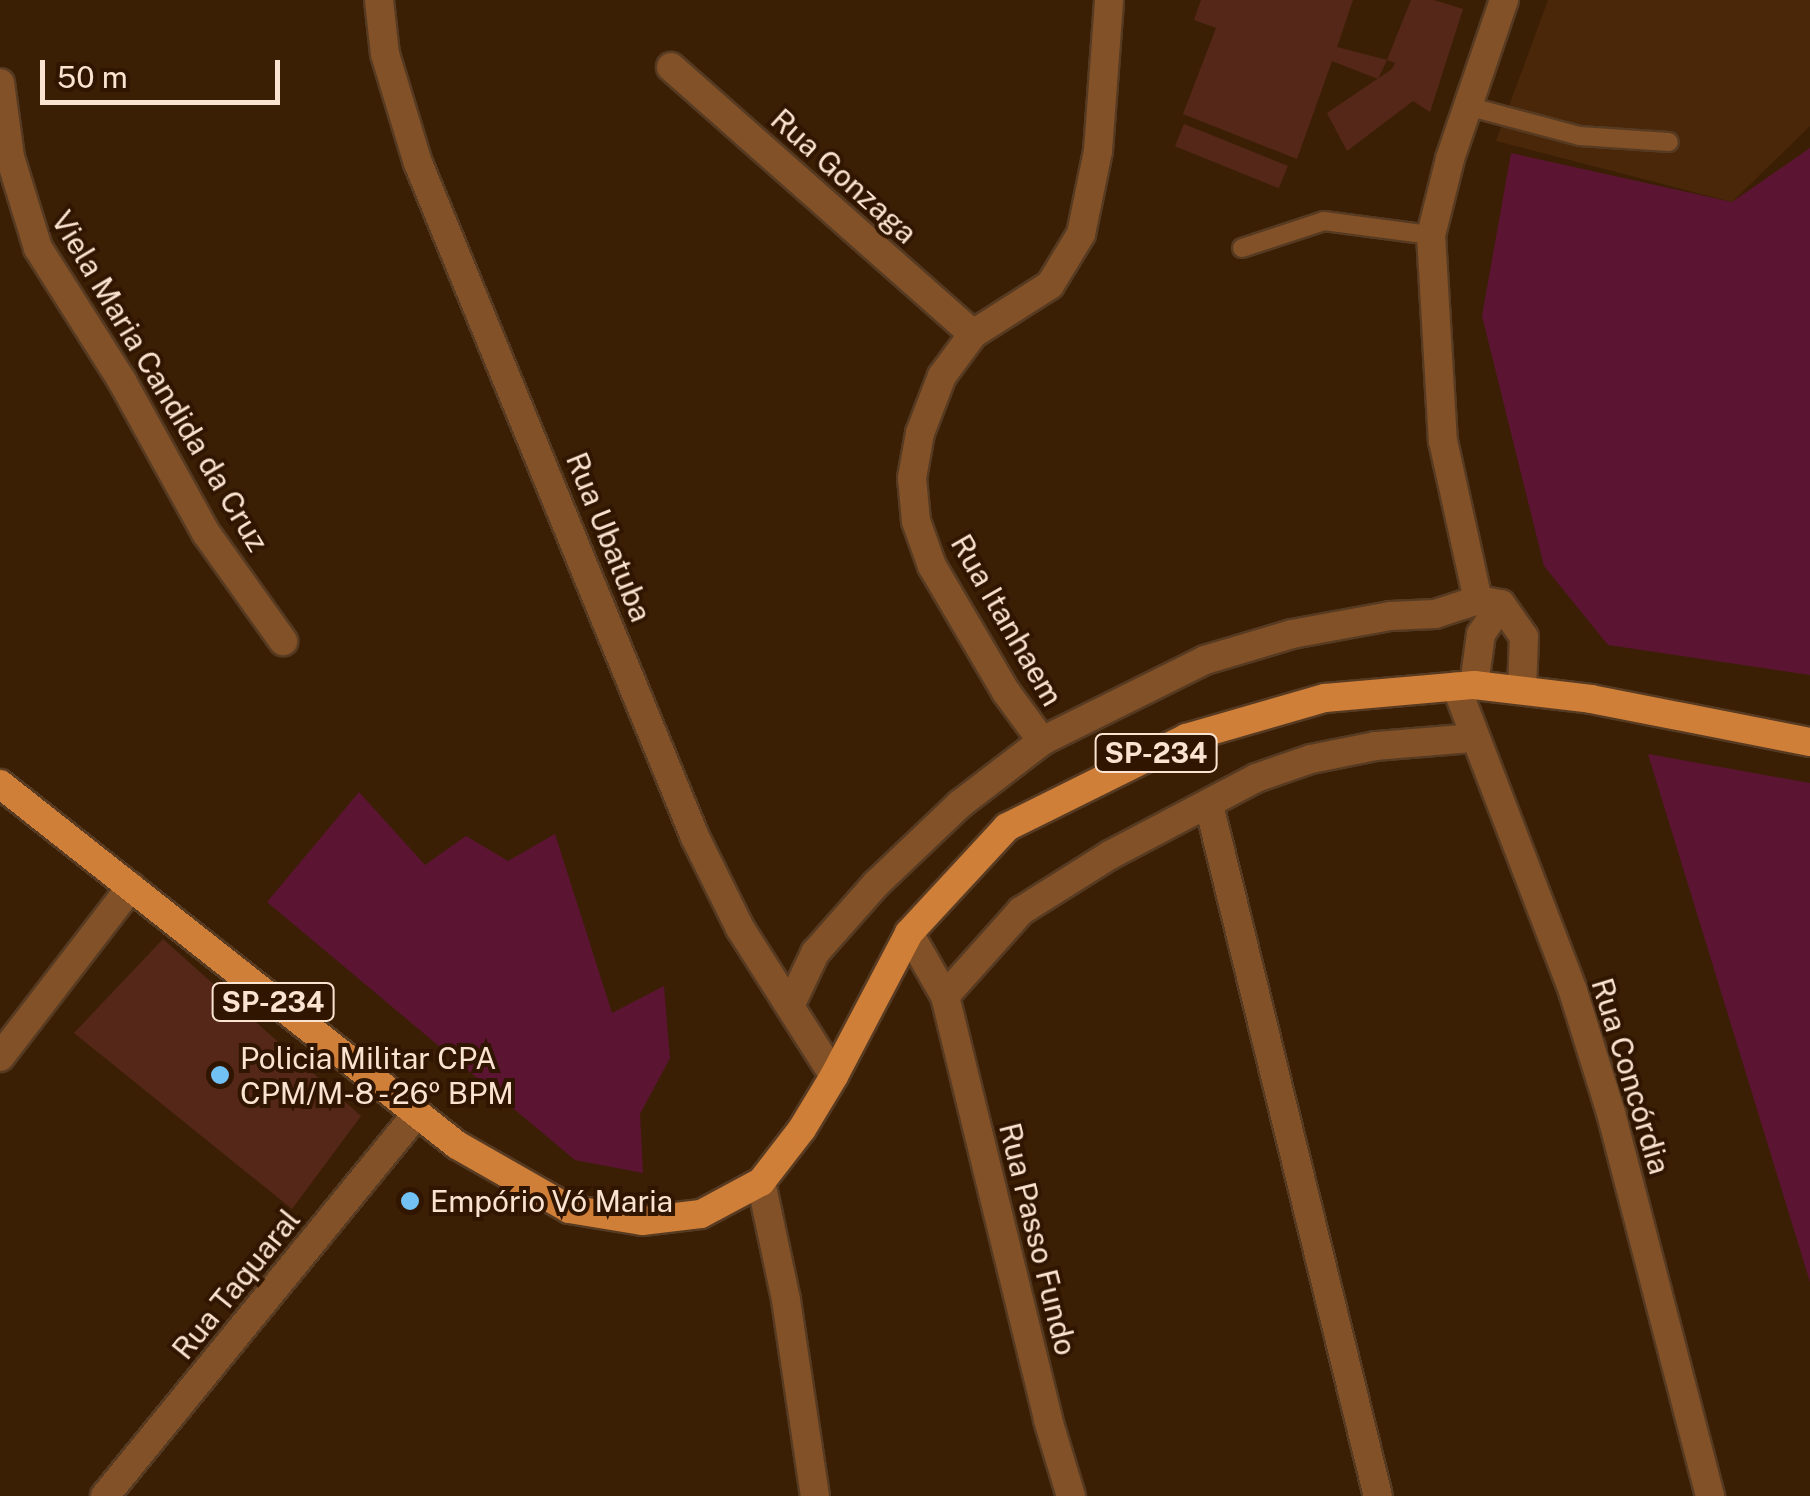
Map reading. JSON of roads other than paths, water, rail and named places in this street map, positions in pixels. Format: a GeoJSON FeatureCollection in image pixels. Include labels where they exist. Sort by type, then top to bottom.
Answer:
{"type":"FeatureCollection","features":[{"type":"Feature","properties":{"kind":"main road","name":"SP-234"},"geometry":{"type":"LineString","coordinates":[[0,784],[417,1113],[502,1174],[569,1210],[642,1221],[700,1214],[761,1182],[802,1129],[834,1076],[908,932],[1007,827],[1186,738],[1325,698],[1465,686],[1522,688],[1810,742]]}},
{"type":"Feature","properties":{"kind":"street","name":"Rua Ubatuba"},"geometry":{"type":"LineString","coordinates":[[379,0],[398,106],[695,837],[740,928],[834,1076]]}},
{"type":"Feature","properties":{"kind":"street","name":"Rua Itanhaem"},"geometry":{"type":"LineString","coordinates":[[1042,742],[932,566],[916,521],[912,478],[920,434],[942,376],[973,334],[1050,285],[1081,234],[1098,151],[1109,0]]}},
{"type":"Feature","properties":{"kind":"street"},"geometry":{"type":"LineString","coordinates":[[1504,0],[1467,106],[1432,235],[1443,441],[1489,602],[1524,637],[1522,688]]}},
{"type":"Feature","properties":{"kind":"street","name":"Rua Gonzaga"},"geometry":{"type":"LineString","coordinates":[[671,67],[973,334]]}},
{"type":"Feature","properties":{"kind":"street","name":"Viela Maria Candida da Cruz"},"geometry":{"type":"LineString","coordinates":[[0,84],[10,157],[38,248],[122,381],[206,533],[283,641]]}},
{"type":"Feature","properties":{"kind":"street"},"geometry":{"type":"LineString","coordinates":[[790,1006],[816,953],[876,884],[960,804],[1042,742],[1205,660],[1292,634],[1390,616],[1435,614],[1489,602]]}},
{"type":"Feature","properties":{"kind":"street"},"geometry":{"type":"LineString","coordinates":[[1465,686],[1489,602]]}},
{"type":"Feature","properties":{"kind":"street","name":"Rua Concórdia"},"geometry":{"type":"LineString","coordinates":[[1465,686],[1474,738],[1542,901],[1611,1112],[1710,1496]]}},
{"type":"Feature","properties":{"kind":"street"},"geometry":{"type":"LineString","coordinates":[[945,996],[1021,911],[1110,855],[1256,778],[1311,758],[1376,746],[1474,738]]}},
{"type":"Feature","properties":{"kind":"street"},"geometry":{"type":"LineString","coordinates":[[1209,805],[1378,1496]]}},
{"type":"Feature","properties":{"kind":"street"},"geometry":{"type":"LineString","coordinates":[[0,1057],[131,887]]}},
{"type":"Feature","properties":{"kind":"street","name":"Rua Passo Fundo"},"geometry":{"type":"LineString","coordinates":[[908,932],[945,996],[1048,1420],[1071,1496]]}},
{"type":"Feature","properties":{"kind":"street","name":"Rua Taquaral"},"geometry":{"type":"LineString","coordinates":[[105,1496],[417,1113]]}},
{"type":"Feature","properties":{"kind":"street"},"geometry":{"type":"LineString","coordinates":[[761,1182],[786,1300],[815,1496]]}},
{"type":"Feature","properties":{"kind":"lane"},"geometry":{"type":"LineString","coordinates":[[1467,106],[1580,136],[1668,142]]}},
{"type":"Feature","properties":{"kind":"lane"},"geometry":{"type":"LineString","coordinates":[[1242,248],[1324,221],[1432,235]]}},
{"type":"Feature","properties":{"kind":"place","name":"Policia Militar CPA CPM/M-8 - 26º BPM"},"geometry":{"type":"Point","coordinates":[220,1075]}},
{"type":"Feature","properties":{"kind":"place","name":"Empório Vó Maria"},"geometry":{"type":"Point","coordinates":[410,1201]}}]}
